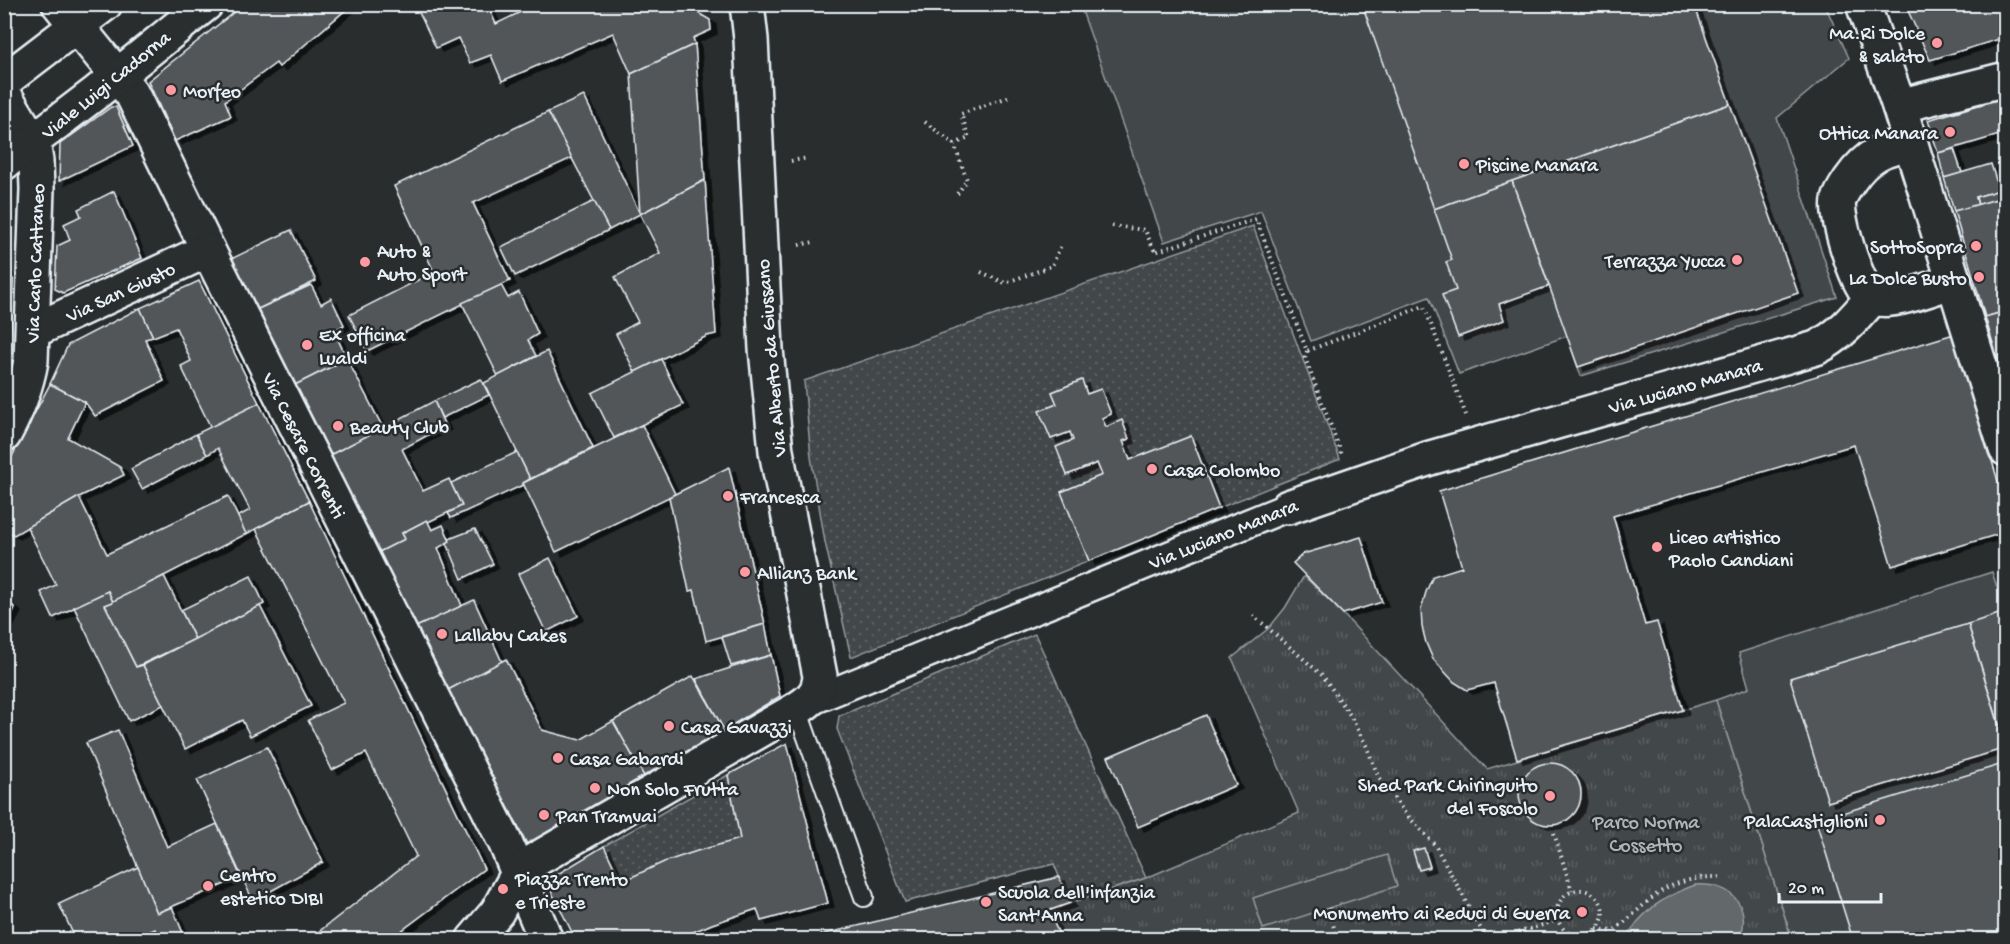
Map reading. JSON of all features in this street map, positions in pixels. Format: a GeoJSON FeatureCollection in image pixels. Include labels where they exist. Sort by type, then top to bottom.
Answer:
{"type":"FeatureCollection","features":[{"type":"Feature","properties":{"kind":"street"},"geometry":{"type":"LineString","coordinates":[[4,81],[68,16],[105,4]]}},
{"type":"Feature","properties":{"kind":"street","name":"Viale Luigi Cadorna"},"geometry":{"type":"LineString","coordinates":[[4,163],[206,4]]}},
{"type":"Feature","properties":{"kind":"street","name":"Via Alberto da Giussano"},"geometry":{"type":"LineString","coordinates":[[747,4],[751,39],[766,349],[776,451],[820,676],[819,688],[801,706]]}},
{"type":"Feature","properties":{"kind":"street"},"geometry":{"type":"LineString","coordinates":[[1863,4],[1899,106],[2006,449]]}},
{"type":"Feature","properties":{"kind":"street","name":"Via Cesare Correnti"},"geometry":{"type":"LineString","coordinates":[[68,16],[132,94],[207,250],[519,872]]}},
{"type":"Feature","properties":{"kind":"street"},"geometry":{"type":"LineString","coordinates":[[1899,106],[2006,79]]}},
{"type":"Feature","properties":{"kind":"street","name":"Via Carlo Cattaneo"},"geometry":{"type":"LineString","coordinates":[[4,94],[33,142],[37,189],[31,361],[26,389],[18,410],[4,435]]}},
{"type":"Feature","properties":{"kind":"street"},"geometry":{"type":"LineString","coordinates":[[1911,145],[1889,148],[1864,163],[1850,181],[1839,201],[1840,222],[1862,285],[1873,297],[1882,300],[1904,296],[1954,281]]}},
{"type":"Feature","properties":{"kind":"street","name":"Via San Giusto"},"geometry":{"type":"LineString","coordinates":[[33,332],[207,250]]}},
{"type":"Feature","properties":{"kind":"street","name":"Via Luciano Manara"},"geometry":{"type":"LineString","coordinates":[[519,872],[539,857],[801,706],[1288,507],[1430,458],[1815,348],[1831,341],[1846,329],[1873,297]]}},
{"type":"Feature","properties":{"kind":"street"},"geometry":{"type":"LineString","coordinates":[[473,939],[497,912],[519,872]]}},
{"type":"Feature","properties":{"kind":"street"},"geometry":{"type":"LineString","coordinates":[[519,872],[546,939]]}},
{"type":"Feature","properties":{"kind":"lane"},"geometry":{"type":"LineString","coordinates":[[801,706],[864,897]]}},
{"type":"Feature","properties":{"kind":"path"},"geometry":{"type":"LineString","coordinates":[[954,144],[969,138],[961,114],[1008,97]]}},
{"type":"Feature","properties":{"kind":"path"},"geometry":{"type":"LineString","coordinates":[[925,122],[954,144],[967,180],[955,197]]}},
{"type":"Feature","properties":{"kind":"path"},"geometry":{"type":"LineString","coordinates":[[1112,226],[1145,230],[1155,252],[1256,219],[1307,351],[1305,358],[1345,463]]}},
{"type":"Feature","properties":{"kind":"path"},"geometry":{"type":"LineString","coordinates":[[798,245],[814,242]]}},
{"type":"Feature","properties":{"kind":"path"},"geometry":{"type":"LineString","coordinates":[[981,272],[1005,283],[1052,266],[1061,245]]}},
{"type":"Feature","properties":{"kind":"path"},"geometry":{"type":"LineString","coordinates":[[1307,351],[1424,306],[1468,422]]}},
{"type":"Feature","properties":{"kind":"path"},"geometry":{"type":"LineString","coordinates":[[1253,615],[1323,676],[1331,686],[1367,747],[1378,776],[1405,813],[1435,845],[1487,939]]}},
{"type":"Feature","properties":{"kind":"path"},"geometry":{"type":"LineString","coordinates":[[1554,832],[1572,891]]}},
{"type":"Feature","properties":{"kind":"path"},"geometry":{"type":"LineString","coordinates":[[1597,929],[1612,932],[1653,897],[1672,886],[1696,878],[1722,877]]}},
{"type":"Feature","properties":{"kind":"path"},"geometry":{"type":"LineString","coordinates":[[1586,890],[1599,898],[1604,913],[1603,920],[1597,929],[1587,937],[1564,930],[1558,920],[1557,908],[1560,901],[1572,891],[1586,890]]}},
{"type":"Feature","properties":{"kind":"path"},"geometry":{"type":"LineString","coordinates":[[1329,908],[1337,939]]}},
{"type":"Feature","properties":{"kind":"path"},"geometry":{"type":"LineString","coordinates":[[1495,939],[1558,920]]}},
{"type":"Feature","properties":{"kind":"green space","name":"Piscine Manara"},"geometry":{"type":"Polygon","coordinates":[[[1080,5],[1825,5],[1849,58],[1777,118],[1837,297],[1581,376],[1567,336],[1459,374],[1429,297],[1311,341],[1261,211],[1164,242],[1080,5]]]}},
{"type":"Feature","properties":{"kind":"green space"},"geometry":{"type":"Polygon","coordinates":[[[1253,226],[1340,459],[1219,508],[1191,436],[1130,460],[1123,441],[1129,439],[1122,421],[1106,427],[1102,418],[1111,414],[1101,389],[1087,394],[1081,380],[1052,392],[1057,404],[1040,412],[1051,439],[1070,432],[1073,440],[1067,475],[1097,463],[1102,475],[1061,492],[1089,561],[851,657],[825,542],[811,457],[804,381],[1253,226]]]}},
{"type":"Feature","properties":{"kind":"green space","name":"PalaCastiglioni"},"geometry":{"type":"Polygon","coordinates":[[[1992,572],[2006,614],[2005,939],[1792,939],[1716,700],[1749,688],[1739,653],[1992,572]]]}},
{"type":"Feature","properties":{"kind":"green space","name":"Parco Norma Cossetto"},"geometry":{"type":"Polygon","coordinates":[[[1304,576],[1343,614],[1487,769],[1716,700],[1792,939],[1062,940],[1048,911],[1146,878],[1299,813],[1232,658],[1269,628],[1285,608],[1304,576]]]}},
{"type":"Feature","properties":{"kind":"green space"},"geometry":{"type":"Polygon","coordinates":[[[1035,634],[1146,878],[1070,903],[1054,864],[905,902],[837,729],[839,716],[1035,634]]]}},
{"type":"Feature","properties":{"kind":"green space"},"geometry":{"type":"Polygon","coordinates":[[[728,775],[740,839],[680,858],[621,882],[604,846],[728,775]]]}},
{"type":"Feature","properties":{"kind":"green space"},"geometry":{"type":"Polygon","coordinates":[[[1387,855],[1397,886],[1263,929],[1253,898],[1387,855]]]}},
{"type":"Feature","properties":{"kind":"shaded area"},"geometry":{"type":"Polygon","coordinates":[[[1695,885],[1718,888],[1735,898],[1743,916],[1740,939],[1626,939],[1639,920],[1655,906],[1695,885]]]}},
{"type":"Feature","properties":{"kind":"building"},"geometry":{"type":"Polygon","coordinates":[[[244,4],[347,4],[349,7],[279,67],[276,63],[225,101],[231,116],[175,141],[148,81],[244,4]]]}},
{"type":"Feature","properties":{"kind":"building"},"geometry":{"type":"Polygon","coordinates":[[[415,4],[487,4],[496,24],[537,4],[683,4],[710,20],[711,30],[693,38],[695,44],[631,74],[613,33],[502,81],[491,55],[470,63],[458,38],[436,48],[415,4]]]}},
{"type":"Feature","properties":{"kind":"building"},"geometry":{"type":"Polygon","coordinates":[[[1362,4],[1694,4],[1730,104],[1434,209],[1362,4]]]}},
{"type":"Feature","properties":{"kind":"building"},"geometry":{"type":"Polygon","coordinates":[[[1905,4],[2006,4],[2006,37],[1930,60],[1905,4]]]}},
{"type":"Feature","properties":{"kind":"building"},"geometry":{"type":"Polygon","coordinates":[[[695,44],[705,180],[640,214],[631,74],[695,44]]]}},
{"type":"Feature","properties":{"kind":"building"},"geometry":{"type":"Polygon","coordinates":[[[584,96],[640,214],[609,230],[548,112],[584,96]]]}},
{"type":"Feature","properties":{"kind":"building"},"geometry":{"type":"Polygon","coordinates":[[[2006,97],[2006,133],[1938,153],[1928,120],[2006,97]]]}},
{"type":"Feature","properties":{"kind":"building"},"geometry":{"type":"Polygon","coordinates":[[[1730,104],[1798,293],[1578,367],[1512,181],[1730,104]]]}},
{"type":"Feature","properties":{"kind":"building"},"geometry":{"type":"Polygon","coordinates":[[[111,107],[116,107],[133,146],[59,181],[60,144],[111,107]]]}},
{"type":"Feature","properties":{"kind":"building"},"geometry":{"type":"Polygon","coordinates":[[[548,112],[572,158],[473,203],[510,281],[367,351],[349,315],[434,272],[394,186],[548,112]]]}},
{"type":"Feature","properties":{"kind":"building"},"geometry":{"type":"Polygon","coordinates":[[[1954,149],[1962,173],[1944,178],[1938,153],[1954,149]]]}},
{"type":"Feature","properties":{"kind":"building"},"geometry":{"type":"Polygon","coordinates":[[[1991,164],[1999,190],[1976,197],[1978,205],[1954,211],[1944,178],[1991,164]]]}},
{"type":"Feature","properties":{"kind":"building"},"geometry":{"type":"Polygon","coordinates":[[[705,180],[716,334],[707,336],[635,372],[616,334],[638,322],[615,277],[660,253],[640,214],[705,180]]]}},
{"type":"Feature","properties":{"kind":"building"},"geometry":{"type":"Polygon","coordinates":[[[1512,181],[1549,286],[1499,304],[1504,320],[1458,337],[1442,295],[1456,290],[1446,262],[1452,260],[1434,209],[1512,181]]]}},
{"type":"Feature","properties":{"kind":"building"},"geometry":{"type":"Polygon","coordinates":[[[2006,188],[2006,226],[1997,199],[1978,205],[1976,197],[2006,188]]]}},
{"type":"Feature","properties":{"kind":"building"},"geometry":{"type":"Polygon","coordinates":[[[114,191],[142,258],[63,293],[55,289],[57,246],[70,240],[64,224],[81,216],[78,209],[114,191]]]}},
{"type":"Feature","properties":{"kind":"building"},"geometry":{"type":"Polygon","coordinates":[[[1997,199],[2006,226],[2006,311],[1985,317],[1954,211],[1997,199]]]}},
{"type":"Feature","properties":{"kind":"building"},"geometry":{"type":"Polygon","coordinates":[[[594,201],[609,230],[515,276],[501,247],[594,201]]]}},
{"type":"Feature","properties":{"kind":"building"},"geometry":{"type":"Polygon","coordinates":[[[291,230],[316,281],[256,310],[231,259],[291,230]]]}},
{"type":"Feature","properties":{"kind":"building"},"geometry":{"type":"Polygon","coordinates":[[[4,265],[13,280],[4,285],[4,265]]]}},
{"type":"Feature","properties":{"kind":"building"},"geometry":{"type":"Polygon","coordinates":[[[13,280],[10,339],[4,363],[4,285],[13,280]]]}},
{"type":"Feature","properties":{"kind":"building"},"geometry":{"type":"Polygon","coordinates":[[[199,281],[259,403],[211,428],[181,366],[191,361],[176,328],[153,337],[140,308],[199,281]]]}},
{"type":"Feature","properties":{"kind":"building","name":"Ex officina Lualdi"},"geometry":{"type":"Polygon","coordinates":[[[311,285],[321,304],[331,298],[344,325],[334,331],[347,359],[293,386],[256,310],[311,285]]]}},
{"type":"Feature","properties":{"kind":"building"},"geometry":{"type":"Polygon","coordinates":[[[501,285],[508,298],[519,292],[538,334],[528,340],[536,356],[498,376],[462,303],[501,285]]]}},
{"type":"Feature","properties":{"kind":"building"},"geometry":{"type":"Polygon","coordinates":[[[140,308],[153,337],[145,339],[164,381],[95,416],[85,402],[50,384],[68,345],[140,308]]]}},
{"type":"Feature","properties":{"kind":"building"},"geometry":{"type":"Polygon","coordinates":[[[2006,311],[2006,386],[1985,317],[2006,311]]]}},
{"type":"Feature","properties":{"kind":"building"},"geometry":{"type":"Polygon","coordinates":[[[1954,334],[2006,508],[2006,532],[1892,566],[1854,445],[1613,516],[1645,625],[1657,622],[1683,710],[1517,759],[1494,683],[1467,690],[1454,682],[1433,659],[1422,627],[1421,609],[1426,592],[1433,576],[1462,567],[1439,491],[1954,334]]]}},
{"type":"Feature","properties":{"kind":"building"},"geometry":{"type":"Polygon","coordinates":[[[547,351],[593,448],[530,479],[484,383],[547,351]]]}},
{"type":"Feature","properties":{"kind":"building"},"geometry":{"type":"Polygon","coordinates":[[[347,359],[383,428],[330,455],[293,386],[347,359]]]}},
{"type":"Feature","properties":{"kind":"building"},"geometry":{"type":"Polygon","coordinates":[[[661,359],[683,405],[614,438],[592,393],[661,359]]]}},
{"type":"Feature","properties":{"kind":"building"},"geometry":{"type":"Polygon","coordinates":[[[481,379],[489,395],[442,418],[434,401],[481,379]]]}},
{"type":"Feature","properties":{"kind":"building","name":"Casa Colombo"},"geometry":{"type":"Polygon","coordinates":[[[1082,380],[1087,394],[1101,389],[1111,414],[1102,418],[1106,427],[1122,420],[1129,439],[1123,441],[1130,460],[1191,436],[1219,508],[1089,561],[1061,492],[1102,475],[1097,463],[1067,475],[1056,447],[1073,440],[1070,432],[1051,439],[1039,411],[1057,404],[1052,392],[1082,380]]]}},
{"type":"Feature","properties":{"kind":"building"},"geometry":{"type":"Polygon","coordinates":[[[50,384],[85,402],[68,438],[120,467],[124,475],[79,497],[14,535],[4,529],[4,472],[50,384]]]}},
{"type":"Feature","properties":{"kind":"building"},"geometry":{"type":"Polygon","coordinates":[[[434,401],[445,426],[402,449],[423,491],[449,479],[462,506],[402,533],[405,539],[379,552],[330,455],[434,401]]]}},
{"type":"Feature","properties":{"kind":"building"},"geometry":{"type":"Polygon","coordinates":[[[259,403],[309,501],[246,534],[237,517],[250,510],[218,448],[207,455],[196,434],[259,403]]]}},
{"type":"Feature","properties":{"kind":"building"},"geometry":{"type":"Polygon","coordinates":[[[642,425],[675,494],[556,552],[523,483],[642,425]]]}},
{"type":"Feature","properties":{"kind":"building"},"geometry":{"type":"Polygon","coordinates":[[[196,434],[207,455],[142,489],[131,469],[196,434]]]}},
{"type":"Feature","properties":{"kind":"building"},"geometry":{"type":"Polygon","coordinates":[[[517,452],[530,479],[523,485],[451,518],[448,513],[462,506],[451,483],[517,452]]]}},
{"type":"Feature","properties":{"kind":"building"},"geometry":{"type":"Polygon","coordinates":[[[729,467],[765,624],[706,641],[694,590],[689,591],[669,497],[729,467]]]}},
{"type":"Feature","properties":{"kind":"building"},"geometry":{"type":"Polygon","coordinates":[[[228,496],[246,534],[113,602],[108,591],[53,618],[41,592],[56,585],[27,527],[79,497],[107,554],[228,496]]]}},
{"type":"Feature","properties":{"kind":"building"},"geometry":{"type":"Polygon","coordinates":[[[309,501],[484,869],[389,940],[308,940],[416,856],[366,753],[332,770],[308,720],[344,703],[256,529],[309,501]]]}},
{"type":"Feature","properties":{"kind":"building"},"geometry":{"type":"Polygon","coordinates":[[[427,520],[432,530],[443,525],[450,541],[438,548],[462,606],[416,627],[379,552],[405,539],[402,533],[427,520]]]}},
{"type":"Feature","properties":{"kind":"building"},"geometry":{"type":"Polygon","coordinates":[[[475,529],[493,564],[462,579],[447,543],[449,539],[475,529]]]}},
{"type":"Feature","properties":{"kind":"building"},"geometry":{"type":"Polygon","coordinates":[[[1361,537],[1382,602],[1343,614],[1293,563],[1303,554],[1361,537]]]}},
{"type":"Feature","properties":{"kind":"building"},"geometry":{"type":"Polygon","coordinates":[[[550,558],[578,616],[546,632],[518,574],[550,558]]]}},
{"type":"Feature","properties":{"kind":"building"},"geometry":{"type":"Polygon","coordinates":[[[164,576],[195,639],[136,667],[105,605],[164,576]]]}},
{"type":"Feature","properties":{"kind":"building"},"geometry":{"type":"Polygon","coordinates":[[[251,576],[264,604],[195,639],[181,610],[251,576]]]}},
{"type":"Feature","properties":{"kind":"building"},"geometry":{"type":"Polygon","coordinates":[[[108,591],[113,602],[105,605],[136,667],[143,665],[163,705],[129,721],[74,607],[108,591]]]}},
{"type":"Feature","properties":{"kind":"building"},"geometry":{"type":"Polygon","coordinates":[[[4,597],[15,608],[4,629],[4,597]]]}},
{"type":"Feature","properties":{"kind":"building"},"geometry":{"type":"Polygon","coordinates":[[[474,600],[502,662],[448,690],[416,627],[474,600]]]}},
{"type":"Feature","properties":{"kind":"building"},"geometry":{"type":"Polygon","coordinates":[[[260,606],[311,706],[250,736],[242,720],[185,749],[143,665],[260,606]]]}},
{"type":"Feature","properties":{"kind":"building"},"geometry":{"type":"Polygon","coordinates":[[[2005,612],[2006,614],[2006,747],[1968,624],[2005,612]]]}},
{"type":"Feature","properties":{"kind":"building"},"geometry":{"type":"Polygon","coordinates":[[[765,624],[771,655],[731,666],[722,637],[765,624]]]}},
{"type":"Feature","properties":{"kind":"building"},"geometry":{"type":"Polygon","coordinates":[[[1968,624],[2006,748],[1828,802],[1790,678],[1968,624]]]}},
{"type":"Feature","properties":{"kind":"building"},"geometry":{"type":"Polygon","coordinates":[[[771,655],[780,696],[724,730],[696,679],[771,655]]]}},
{"type":"Feature","properties":{"kind":"building","name":"Casa Gabardi"},"geometry":{"type":"Polygon","coordinates":[[[506,659],[542,730],[580,740],[613,721],[644,776],[527,844],[448,690],[506,659]]]}},
{"type":"Feature","properties":{"kind":"building","name":"Casa Gavazzi"},"geometry":{"type":"Polygon","coordinates":[[[693,676],[724,730],[644,776],[613,721],[693,676]]]}},
{"type":"Feature","properties":{"kind":"building"},"geometry":{"type":"Polygon","coordinates":[[[1206,715],[1236,785],[1138,827],[1108,757],[1206,715]]]}},
{"type":"Feature","properties":{"kind":"building"},"geometry":{"type":"Polygon","coordinates":[[[118,730],[167,847],[217,824],[241,877],[157,913],[86,743],[118,730]]]}},
{"type":"Feature","properties":{"kind":"building"},"geometry":{"type":"Polygon","coordinates":[[[787,743],[828,903],[761,921],[757,909],[674,940],[576,940],[546,881],[604,846],[621,882],[664,862],[740,839],[728,775],[787,743]]]}},
{"type":"Feature","properties":{"kind":"building"},"geometry":{"type":"Polygon","coordinates":[[[267,747],[323,862],[253,901],[197,780],[267,747]]]}},
{"type":"Feature","properties":{"kind":"building","name":"Shed Park Chiringuito del Foscolo"},"geometry":{"type":"Polygon","coordinates":[[[1550,763],[1572,772],[1581,794],[1572,816],[1550,825],[1528,816],[1519,794],[1528,772],[1550,763]]]}},
{"type":"Feature","properties":{"kind":"building"},"geometry":{"type":"Polygon","coordinates":[[[2006,763],[2006,939],[1853,940],[1816,821],[2006,763]]]}},
{"type":"Feature","properties":{"kind":"building"},"geometry":{"type":"Polygon","coordinates":[[[1424,848],[1430,867],[1419,870],[1413,851],[1424,848]]]}},
{"type":"Feature","properties":{"kind":"building"},"geometry":{"type":"Polygon","coordinates":[[[138,867],[157,913],[172,907],[186,940],[159,940],[155,929],[130,940],[76,940],[59,904],[138,867]]]}},
{"type":"Feature","properties":{"kind":"building","name":"Scuola dell'infanzia Sant'Anna"},"geometry":{"type":"Polygon","coordinates":[[[1059,877],[1070,903],[1048,911],[1062,940],[800,940],[1059,877]]]}},
{"type":"Feature","properties":{"kind":"place","name":"Ma.Ri Dolce & salato"},"geometry":{"type":"Point","coordinates":[1937,43]}},
{"type":"Feature","properties":{"kind":"place","name":"Morfeo"},"geometry":{"type":"Point","coordinates":[171,90]}},
{"type":"Feature","properties":{"kind":"place","name":"Ottica Manara"},"geometry":{"type":"Point","coordinates":[1950,132]}},
{"type":"Feature","properties":{"kind":"place","name":"Piscine Manara"},"geometry":{"type":"Point","coordinates":[1464,164]}},
{"type":"Feature","properties":{"kind":"place","name":"SottoSopra"},"geometry":{"type":"Point","coordinates":[1976,246]}},
{"type":"Feature","properties":{"kind":"place","name":"Terrazza Yucca"},"geometry":{"type":"Point","coordinates":[1737,260]}},
{"type":"Feature","properties":{"kind":"place","name":"Auto & Auto Sport"},"geometry":{"type":"Point","coordinates":[365,262]}},
{"type":"Feature","properties":{"kind":"place","name":"La Dolce Busto"},"geometry":{"type":"Point","coordinates":[1979,277]}},
{"type":"Feature","properties":{"kind":"place","name":"Ex officina Lualdi"},"geometry":{"type":"Point","coordinates":[307,345]}},
{"type":"Feature","properties":{"kind":"place","name":"Beauty Club"},"geometry":{"type":"Point","coordinates":[338,426]}},
{"type":"Feature","properties":{"kind":"place","name":"Casa Colombo"},"geometry":{"type":"Point","coordinates":[1152,469]}},
{"type":"Feature","properties":{"kind":"place","name":"Francesca"},"geometry":{"type":"Point","coordinates":[728,496]}},
{"type":"Feature","properties":{"kind":"place","name":"Liceo artistico Paolo Candiani"},"geometry":{"type":"Point","coordinates":[1657,547]}},
{"type":"Feature","properties":{"kind":"place","name":"Allianz Bank"},"geometry":{"type":"Point","coordinates":[745,572]}},
{"type":"Feature","properties":{"kind":"place","name":"Lallaby Cakes"},"geometry":{"type":"Point","coordinates":[442,634]}},
{"type":"Feature","properties":{"kind":"place","name":"Casa Gavazzi"},"geometry":{"type":"Point","coordinates":[669,726]}},
{"type":"Feature","properties":{"kind":"place","name":"Casa Gabardi"},"geometry":{"type":"Point","coordinates":[558,758]}},
{"type":"Feature","properties":{"kind":"place","name":"Non Solo Frutta"},"geometry":{"type":"Point","coordinates":[595,788]}},
{"type":"Feature","properties":{"kind":"place","name":"Shed Park Chiringuito del Foscolo"},"geometry":{"type":"Point","coordinates":[1550,796]}},
{"type":"Feature","properties":{"kind":"place","name":"Pan Tramvai"},"geometry":{"type":"Point","coordinates":[544,815]}},
{"type":"Feature","properties":{"kind":"place","name":"PalaCastiglioni"},"geometry":{"type":"Point","coordinates":[1880,820]}},
{"type":"Feature","properties":{"kind":"place","name":"Centro estetico DIBI"},"geometry":{"type":"Point","coordinates":[208,886]}},
{"type":"Feature","properties":{"kind":"place","name":"Piazza Trento e Trieste"},"geometry":{"type":"Point","coordinates":[503,889]}},
{"type":"Feature","properties":{"kind":"place","name":"Scuola dell'infanzia Sant'Anna"},"geometry":{"type":"Point","coordinates":[986,902]}},
{"type":"Feature","properties":{"kind":"place","name":"Monumento ai Reduci di Guerra"},"geometry":{"type":"Point","coordinates":[1582,912]}}]}
